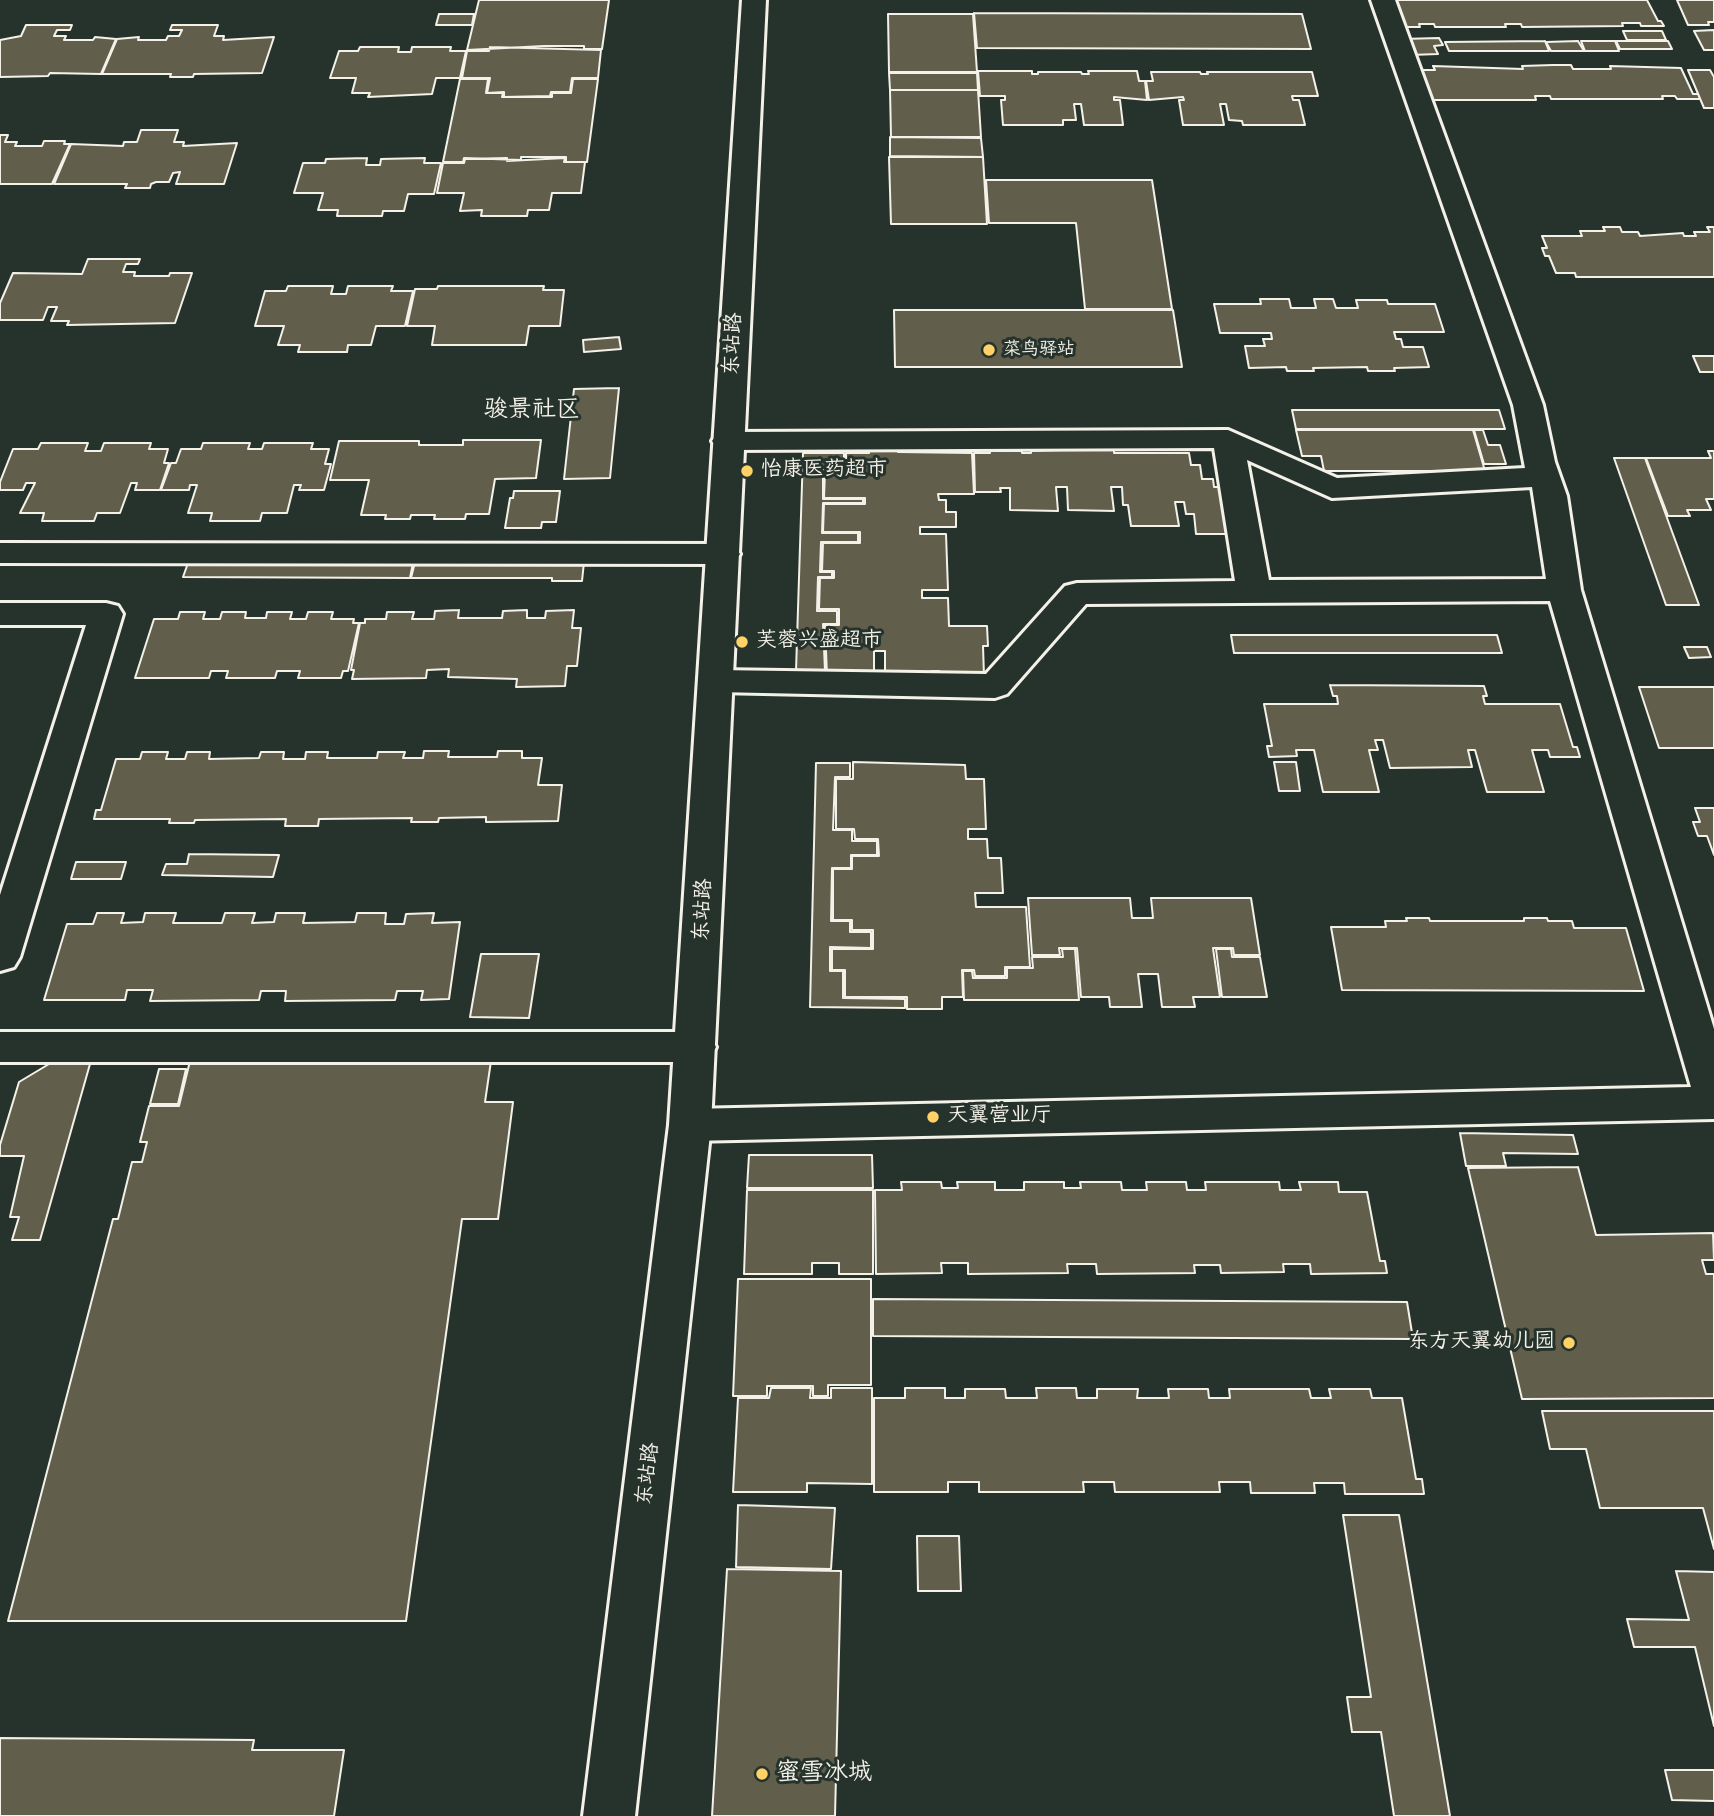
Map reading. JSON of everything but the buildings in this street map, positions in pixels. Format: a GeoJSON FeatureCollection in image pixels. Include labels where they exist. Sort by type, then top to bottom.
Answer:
{"type":"FeatureCollection","features":[{"type":"Feature","properties":{"kind":"street","name":"东站路"},"geometry":{"type":"LineString","coordinates":[[609,1816],[690,1125],[754,0]]}},
{"type":"Feature","properties":{"kind":"street"},"geometry":{"type":"LineString","coordinates":[[690,1125],[1714,1100],[1564,590],[1551,496],[1544,477],[1528,405],[1384,0]]}},
{"type":"Feature","properties":{"kind":"street"},"geometry":{"type":"LineString","coordinates":[[1228,439],[1254,591]]}},
{"type":"Feature","properties":{"kind":"street"},"geometry":{"type":"LineString","coordinates":[[729,441],[1228,439],[1332,488],[1544,477]]}},
{"type":"Feature","properties":{"kind":"street"},"geometry":{"type":"LineString","coordinates":[[0,553],[723,554]]}},
{"type":"Feature","properties":{"kind":"street"},"geometry":{"type":"LineString","coordinates":[[717,681],[995,686],[1077,594],[1564,590]]}},
{"type":"Feature","properties":{"kind":"street"},"geometry":{"type":"LineString","coordinates":[[0,614],[106,614],[0,957]]}},
{"type":"Feature","properties":{"kind":"street"},"geometry":{"type":"LineString","coordinates":[[0,1047],[696,1047]]}},
{"type":"Feature","properties":{"kind":"place","name":"菜鸟驿站"},"geometry":{"type":"Point","coordinates":[989,350]}},
{"type":"Feature","properties":{"kind":"place","name":"怡康医药超市"},"geometry":{"type":"Point","coordinates":[747,471]}},
{"type":"Feature","properties":{"kind":"place","name":"芙蓉兴盛超市"},"geometry":{"type":"Point","coordinates":[742,642]}},
{"type":"Feature","properties":{"kind":"place","name":"天翼营业厅"},"geometry":{"type":"Point","coordinates":[933,1117]}},
{"type":"Feature","properties":{"kind":"place","name":"东方天翼幼儿园"},"geometry":{"type":"Point","coordinates":[1569,1343]}},
{"type":"Feature","properties":{"kind":"place","name":"蜜雪冰城"},"geometry":{"type":"Point","coordinates":[762,1774]}},
{"type":"Feature","properties":{"kind":"district","name":"骏景社区"},"geometry":{"type":"Point","coordinates":[532,411]}}]}
